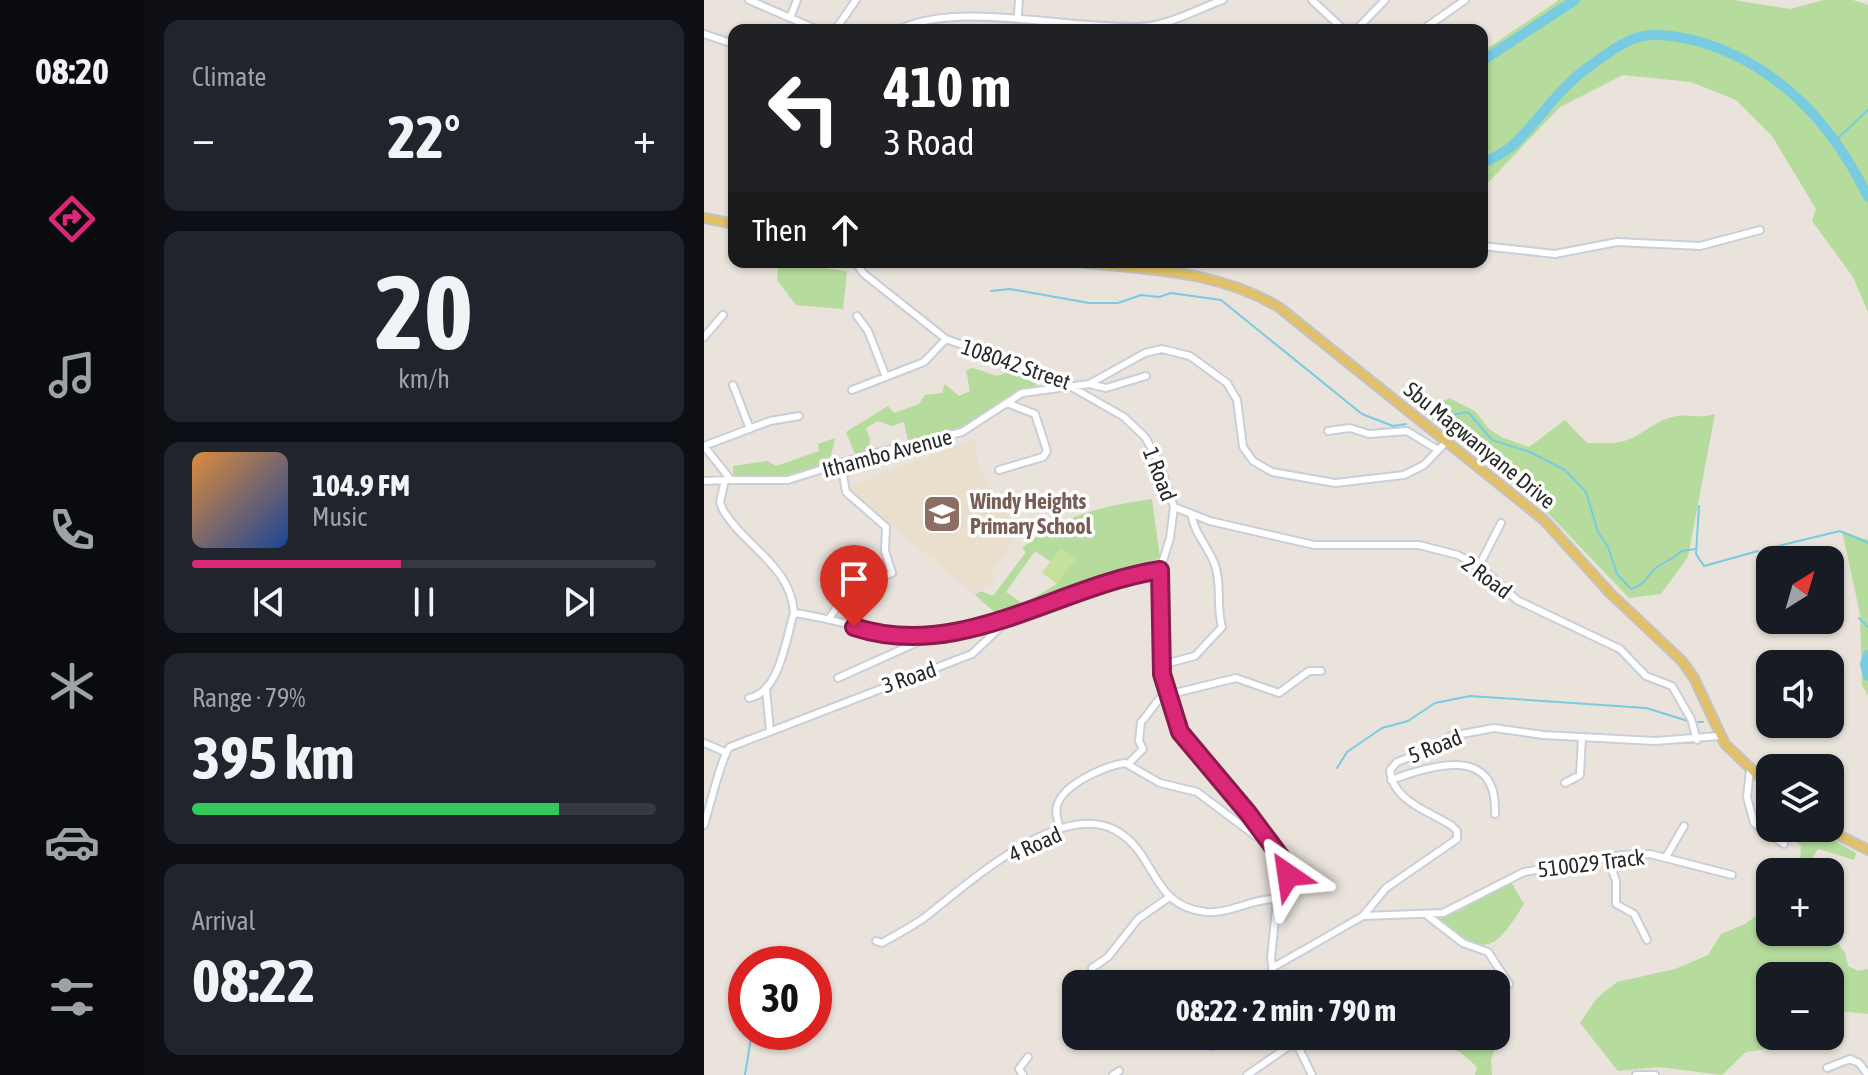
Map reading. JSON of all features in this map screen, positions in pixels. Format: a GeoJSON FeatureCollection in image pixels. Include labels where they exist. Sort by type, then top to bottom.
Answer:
{"type":"FeatureCollection","features":[{"type":"Feature","properties":{"kind":"main road"},"geometry":{"type":"LineString","coordinates":[[704,218],[728,223]]}},
{"type":"Feature","properties":{"kind":"main road","name":"Sbu Magwanyane Drive"},"geometry":{"type":"LineString","coordinates":[[1128,268],[1212,278],[1249,291],[1280,308],[1448,440],[1544,520],[1610,593],[1682,661],[1694,678],[1719,736],[1756,775]]}},
{"type":"Feature","properties":{"kind":"main road"},"geometry":{"type":"LineString","coordinates":[[1844,838],[1868,850]]}},
{"type":"Feature","properties":{"kind":"street"},"geometry":{"type":"LineString","coordinates":[[749,0],[804,24]]}},
{"type":"Feature","properties":{"kind":"street"},"geometry":{"type":"LineString","coordinates":[[790,18],[797,0]]}},
{"type":"Feature","properties":{"kind":"street"},"geometry":{"type":"LineString","coordinates":[[839,24],[856,0]]}},
{"type":"Feature","properties":{"kind":"street"},"geometry":{"type":"LineString","coordinates":[[1018,14],[1019,0]]}},
{"type":"Feature","properties":{"kind":"street"},"geometry":{"type":"LineString","coordinates":[[1153,24],[1223,0]]}},
{"type":"Feature","properties":{"kind":"street"},"geometry":{"type":"LineString","coordinates":[[1362,24],[1385,0]]}},
{"type":"Feature","properties":{"kind":"street"},"geometry":{"type":"LineString","coordinates":[[1431,24],[1465,0]]}},
{"type":"Feature","properties":{"kind":"street"},"geometry":{"type":"LineString","coordinates":[[1316,1],[1338,24]]}},
{"type":"Feature","properties":{"kind":"street"},"geometry":{"type":"LineString","coordinates":[[912,24],[928,13],[948,8],[1120,24]]}},
{"type":"Feature","properties":{"kind":"street"},"geometry":{"type":"LineString","coordinates":[[1065,20],[1065,24]]}},
{"type":"Feature","properties":{"kind":"street"},"geometry":{"type":"LineString","coordinates":[[704,34],[728,42]]}},
{"type":"Feature","properties":{"kind":"street"},"geometry":{"type":"LineString","coordinates":[[1488,247],[1561,254],[1617,242],[1708,246],[1760,230]]}},
{"type":"Feature","properties":{"kind":"street","name":"108042 Street"},"geometry":{"type":"LineString","coordinates":[[860,268],[946,339],[1046,373],[1075,387],[1089,384],[1145,353],[1168,349],[1184,353],[1231,388],[1238,408],[1243,447],[1253,461],[1272,472],[1312,481],[1350,483],[1404,475],[1418,469],[1448,440]]}},
{"type":"Feature","properties":{"kind":"street"},"geometry":{"type":"LineString","coordinates":[[704,337],[723,315]]}},
{"type":"Feature","properties":{"kind":"street"},"geometry":{"type":"LineString","coordinates":[[857,316],[868,331],[886,377]]}},
{"type":"Feature","properties":{"kind":"street"},"geometry":{"type":"LineString","coordinates":[[852,390],[929,359],[946,339]]}},
{"type":"Feature","properties":{"kind":"street"},"geometry":{"type":"LineString","coordinates":[[1089,384],[1106,388],[1146,376]]}},
{"type":"Feature","properties":{"kind":"street"},"geometry":{"type":"LineString","coordinates":[[733,385],[750,429]]}},
{"type":"Feature","properties":{"kind":"street","name":"Ithambo Avenue"},"geometry":{"type":"LineString","coordinates":[[704,481],[788,480],[962,432],[1029,390],[1075,387]]}},
{"type":"Feature","properties":{"kind":"street","name":"1 Road"},"geometry":{"type":"LineString","coordinates":[[1075,387],[1124,417],[1145,437],[1159,462],[1174,507],[1170,538],[1160,570],[1161,665],[1167,694],[1186,741],[1236,797],[1287,869],[1277,899],[1272,968]]}},
{"type":"Feature","properties":{"kind":"street"},"geometry":{"type":"LineString","coordinates":[[999,470],[1043,457],[1047,451],[1035,414],[1007,403]]}},
{"type":"Feature","properties":{"kind":"street"},"geometry":{"type":"LineString","coordinates":[[770,731],[766,689],[778,664],[794,613],[791,593],[784,576],[723,510],[720,502],[728,480],[704,446],[799,416]]}},
{"type":"Feature","properties":{"kind":"street"},"geometry":{"type":"LineString","coordinates":[[1328,431],[1350,428],[1369,434],[1407,431],[1438,450]]}},
{"type":"Feature","properties":{"kind":"street"},"geometry":{"type":"LineString","coordinates":[[829,619],[841,597],[852,588],[884,579],[892,573],[885,551],[886,527],[846,492],[841,463]]}},
{"type":"Feature","properties":{"kind":"street","name":"2 Road"},"geometry":{"type":"LineString","coordinates":[[1174,507],[1314,545],[1428,546],[1458,555],[1479,566],[1517,600],[1620,649],[1648,677],[1668,683],[1687,711],[1697,740]]}},
{"type":"Feature","properties":{"kind":"street"},"geometry":{"type":"LineString","coordinates":[[1161,665],[1195,656],[1222,627],[1217,606],[1216,568],[1199,541],[1191,514]]}},
{"type":"Feature","properties":{"kind":"street"},"geometry":{"type":"LineString","coordinates":[[1479,566],[1501,523]]}},
{"type":"Feature","properties":{"kind":"street","name":"3 Road"},"geometry":{"type":"LineString","coordinates":[[725,752],[770,731],[972,654],[1010,618],[1122,579],[1160,570]]}},
{"type":"Feature","properties":{"kind":"street"},"geometry":{"type":"LineString","coordinates":[[794,613],[829,619],[868,632],[932,635],[956,634],[1010,618]]}},
{"type":"Feature","properties":{"kind":"street"},"geometry":{"type":"LineString","coordinates":[[838,678],[932,635]]}},
{"type":"Feature","properties":{"kind":"street"},"geometry":{"type":"LineString","coordinates":[[1060,829],[1056,810],[1062,797],[1100,770],[1128,764],[1143,749],[1139,741],[1141,722],[1151,713],[1156,700],[1167,694],[1236,678],[1276,693],[1309,671],[1321,671]]}},
{"type":"Feature","properties":{"kind":"street"},"geometry":{"type":"LineString","coordinates":[[749,698],[766,689]]}},
{"type":"Feature","properties":{"kind":"street","name":"5 Road"},"geometry":{"type":"LineString","coordinates":[[1272,968],[1363,916],[1386,888],[1441,853],[1458,837],[1452,826],[1403,797],[1391,780],[1390,770],[1397,762],[1465,732],[1494,728],[1582,737],[1697,740],[1719,736]]}},
{"type":"Feature","properties":{"kind":"street"},"geometry":{"type":"LineString","coordinates":[[1565,783],[1580,776],[1582,737]]}},
{"type":"Feature","properties":{"kind":"street"},"geometry":{"type":"LineString","coordinates":[[704,743],[725,752],[704,825]]}},
{"type":"Feature","properties":{"kind":"street"},"geometry":{"type":"LineString","coordinates":[[1128,764],[1160,783],[1197,792],[1272,847]]}},
{"type":"Feature","properties":{"kind":"street"},"geometry":{"type":"LineString","coordinates":[[1391,780],[1440,766],[1465,764],[1490,781],[1496,798],[1495,814]]}},
{"type":"Feature","properties":{"kind":"street"},"geometry":{"type":"LineString","coordinates":[[1750,770],[1747,797],[1754,823],[1784,844]]}},
{"type":"Feature","properties":{"kind":"street","name":"4 Road"},"geometry":{"type":"LineString","coordinates":[[876,941],[882,943],[920,920],[1013,850],[1060,829],[1098,825],[1120,833],[1140,853],[1168,898]]}},
{"type":"Feature","properties":{"kind":"street"},"geometry":{"type":"LineString","coordinates":[[1666,857],[1684,826]]}},
{"type":"Feature","properties":{"kind":"street","name":"510029 Track"},"geometry":{"type":"LineString","coordinates":[[1363,916],[1428,916],[1460,907],[1524,872],[1642,853],[1732,875]]}},
{"type":"Feature","properties":{"kind":"street"},"geometry":{"type":"LineString","coordinates":[[1608,858],[1616,881],[1616,904],[1634,914],[1647,940]]}},
{"type":"Feature","properties":{"kind":"street"},"geometry":{"type":"LineString","coordinates":[[1092,968],[1108,957],[1143,914],[1168,898],[1187,908],[1210,912],[1277,899]]}},
{"type":"Feature","properties":{"kind":"street"},"geometry":{"type":"LineString","coordinates":[[1428,916],[1463,943],[1488,952],[1500,970]]}},
{"type":"Feature","properties":{"kind":"street"},"geometry":{"type":"LineString","coordinates":[[1247,1075],[1280,1050]]}},
{"type":"Feature","properties":{"kind":"street"},"geometry":{"type":"LineString","coordinates":[[1300,1050],[1312,1075]]}},
{"type":"Feature","properties":{"kind":"street"},"geometry":{"type":"LineString","coordinates":[[1021,1072],[1028,1057]]}},
{"type":"Feature","properties":{"kind":"street"},"geometry":{"type":"LineString","coordinates":[[1827,1068],[1850,1059],[1859,1063],[1868,1075]]}},
{"type":"Feature","properties":{"kind":"street"},"geometry":{"type":"LineString","coordinates":[[1636,1075],[1655,1075]]}},
{"type":"Feature","properties":{"kind":"shaded area","name":"Windy Heights Primary School"},"geometry":{"type":"Polygon","coordinates":[[[975,439],[978,464],[996,498],[1002,501],[1011,526],[1007,531],[1015,538],[989,575],[996,580],[975,595],[847,487],[975,439]]]}},
{"type":"Feature","properties":{"kind":"green space"},"geometry":{"type":"Polygon","coordinates":[[[1559,0],[1733,0],[1790,9],[1824,0],[1853,0],[1868,5],[1868,312],[1853,277],[1812,221],[1816,209],[1772,136],[1736,100],[1691,82],[1623,75],[1560,107],[1488,183],[1488,48],[1559,0]]]}},
{"type":"Feature","properties":{"kind":"green space"},"geometry":{"type":"Polygon","coordinates":[[[778,268],[847,271],[843,309],[796,305],[777,280],[778,268]]]}},
{"type":"Feature","properties":{"kind":"green space"},"geometry":{"type":"Polygon","coordinates":[[[973,368],[997,376],[1011,371],[1038,385],[1015,392],[967,427],[908,441],[904,422],[892,426],[878,421],[866,428],[870,439],[868,450],[855,455],[846,432],[888,406],[894,413],[919,404],[925,395],[942,393],[945,384],[959,396],[970,391],[966,370],[973,368]]]}},
{"type":"Feature","properties":{"kind":"green space"},"geometry":{"type":"Polygon","coordinates":[[[1449,398],[1475,411],[1489,429],[1501,437],[1529,447],[1565,420],[1587,443],[1610,443],[1632,438],[1670,418],[1715,414],[1688,557],[1661,594],[1629,598],[1543,508],[1424,413],[1427,400],[1441,402],[1449,398]]]}},
{"type":"Feature","properties":{"kind":"green space"},"geometry":{"type":"Polygon","coordinates":[[[835,438],[829,464],[772,479],[736,477],[733,473],[733,466],[768,461],[776,466],[819,451],[818,444],[835,438]]]}},
{"type":"Feature","properties":{"kind":"green space"},"geometry":{"type":"Polygon","coordinates":[[[1152,499],[1160,558],[1010,616],[1000,617],[975,595],[981,591],[993,596],[1026,552],[1022,548],[1052,527],[1083,514],[1152,499]],[[1061,548],[1051,562],[1035,551],[1006,592],[1023,604],[1057,584],[1061,548]]]}},
{"type":"Feature","properties":{"kind":"green space"},"geometry":{"type":"Polygon","coordinates":[[[1842,531],[1868,540],[1868,695],[1862,685],[1860,614],[1842,531]]]}},
{"type":"Feature","properties":{"kind":"green space"},"geometry":{"type":"Polygon","coordinates":[[[1061,548],[1076,559],[1057,584],[1042,573],[1061,548]]]}},
{"type":"Feature","properties":{"kind":"green space"},"geometry":{"type":"Polygon","coordinates":[[[1797,842],[1838,842],[1856,853],[1854,860],[1818,849],[1812,858],[1800,858],[1801,847],[1797,842]]]}},
{"type":"Feature","properties":{"kind":"green space"},"geometry":{"type":"Polygon","coordinates":[[[1511,882],[1524,904],[1496,941],[1477,944],[1437,918],[1461,910],[1511,882]]]}},
{"type":"Feature","properties":{"kind":"green space"},"geometry":{"type":"Polygon","coordinates":[[[1756,916],[1756,946],[1840,946],[1848,966],[1858,971],[1868,969],[1868,1014],[1844,1011],[1844,962],[1756,962],[1756,1050],[1759,1050],[1746,1052],[1722,1075],[1659,1067],[1618,1071],[1580,1023],[1597,998],[1617,982],[1675,969],[1708,955],[1721,934],[1756,916]]]}},
{"type":"Feature","properties":{"kind":"green space"},"geometry":{"type":"Polygon","coordinates":[[[1453,1050],[1494,1050],[1492,1075],[1475,1075],[1477,1067],[1453,1050]]]}},
{"type":"Feature","properties":{"kind":"waterway"},"geometry":{"type":"LineString","coordinates":[[1488,57],[1575,0]]}},
{"type":"Feature","properties":{"kind":"waterway"},"geometry":{"type":"LineString","coordinates":[[1488,161],[1510,148],[1579,74],[1608,53],[1643,36],[1668,36],[1702,42],[1737,56],[1784,86],[1823,125],[1868,197]]}},
{"type":"Feature","properties":{"kind":"waterway"},"geometry":{"type":"LineString","coordinates":[[1836,140],[1868,110]]}},
{"type":"Feature","properties":{"kind":"waterway"},"geometry":{"type":"LineString","coordinates":[[991,291],[1010,289],[1089,303],[1118,303],[1141,295],[1159,297],[1171,293],[1221,300],[1362,414],[1393,426],[1406,424]]}},
{"type":"Feature","properties":{"kind":"waterway"},"geometry":{"type":"LineString","coordinates":[[1434,418],[1468,412],[1492,440],[1530,452],[1565,470],[1586,492],[1598,532],[1608,547],[1617,574],[1631,589],[1682,551],[1696,549]]}},
{"type":"Feature","properties":{"kind":"waterway"},"geometry":{"type":"LineString","coordinates":[[1699,506],[1696,554],[1704,566],[1756,552]]}},
{"type":"Feature","properties":{"kind":"waterway"},"geometry":{"type":"LineString","coordinates":[[1778,546],[1840,531],[1868,543]]}},
{"type":"Feature","properties":{"kind":"waterway"},"geometry":{"type":"LineString","coordinates":[[1859,618],[1868,627]]}},
{"type":"Feature","properties":{"kind":"waterway"},"geometry":{"type":"LineString","coordinates":[[1868,655],[1865,664],[1868,676]]}},
{"type":"Feature","properties":{"kind":"waterway"},"geometry":{"type":"LineString","coordinates":[[1337,768],[1347,752],[1382,728],[1408,721],[1435,703],[1470,696],[1646,708],[1688,721]]}},
{"type":"Feature","properties":{"kind":"waterway"},"geometry":{"type":"LineString","coordinates":[[1698,722],[1703,722]]}},
{"type":"Feature","properties":{"kind":"waterway"},"geometry":{"type":"LineString","coordinates":[[745,1075],[749,1050]]}},
{"type":"Feature","properties":{"kind":"place","name":"Windy Heights Primary School"},"geometry":{"type":"Point","coordinates":[942,514]}},
{"type":"Feature","properties":{"kind":"route"},"geometry":{"type":"LineString","coordinates":[[854,627],[876,633],[956,634],[1122,579],[1160,570],[1163,685],[1180,732],[1191,749],[1236,797],[1286,864],[1288,875]]}}]}
